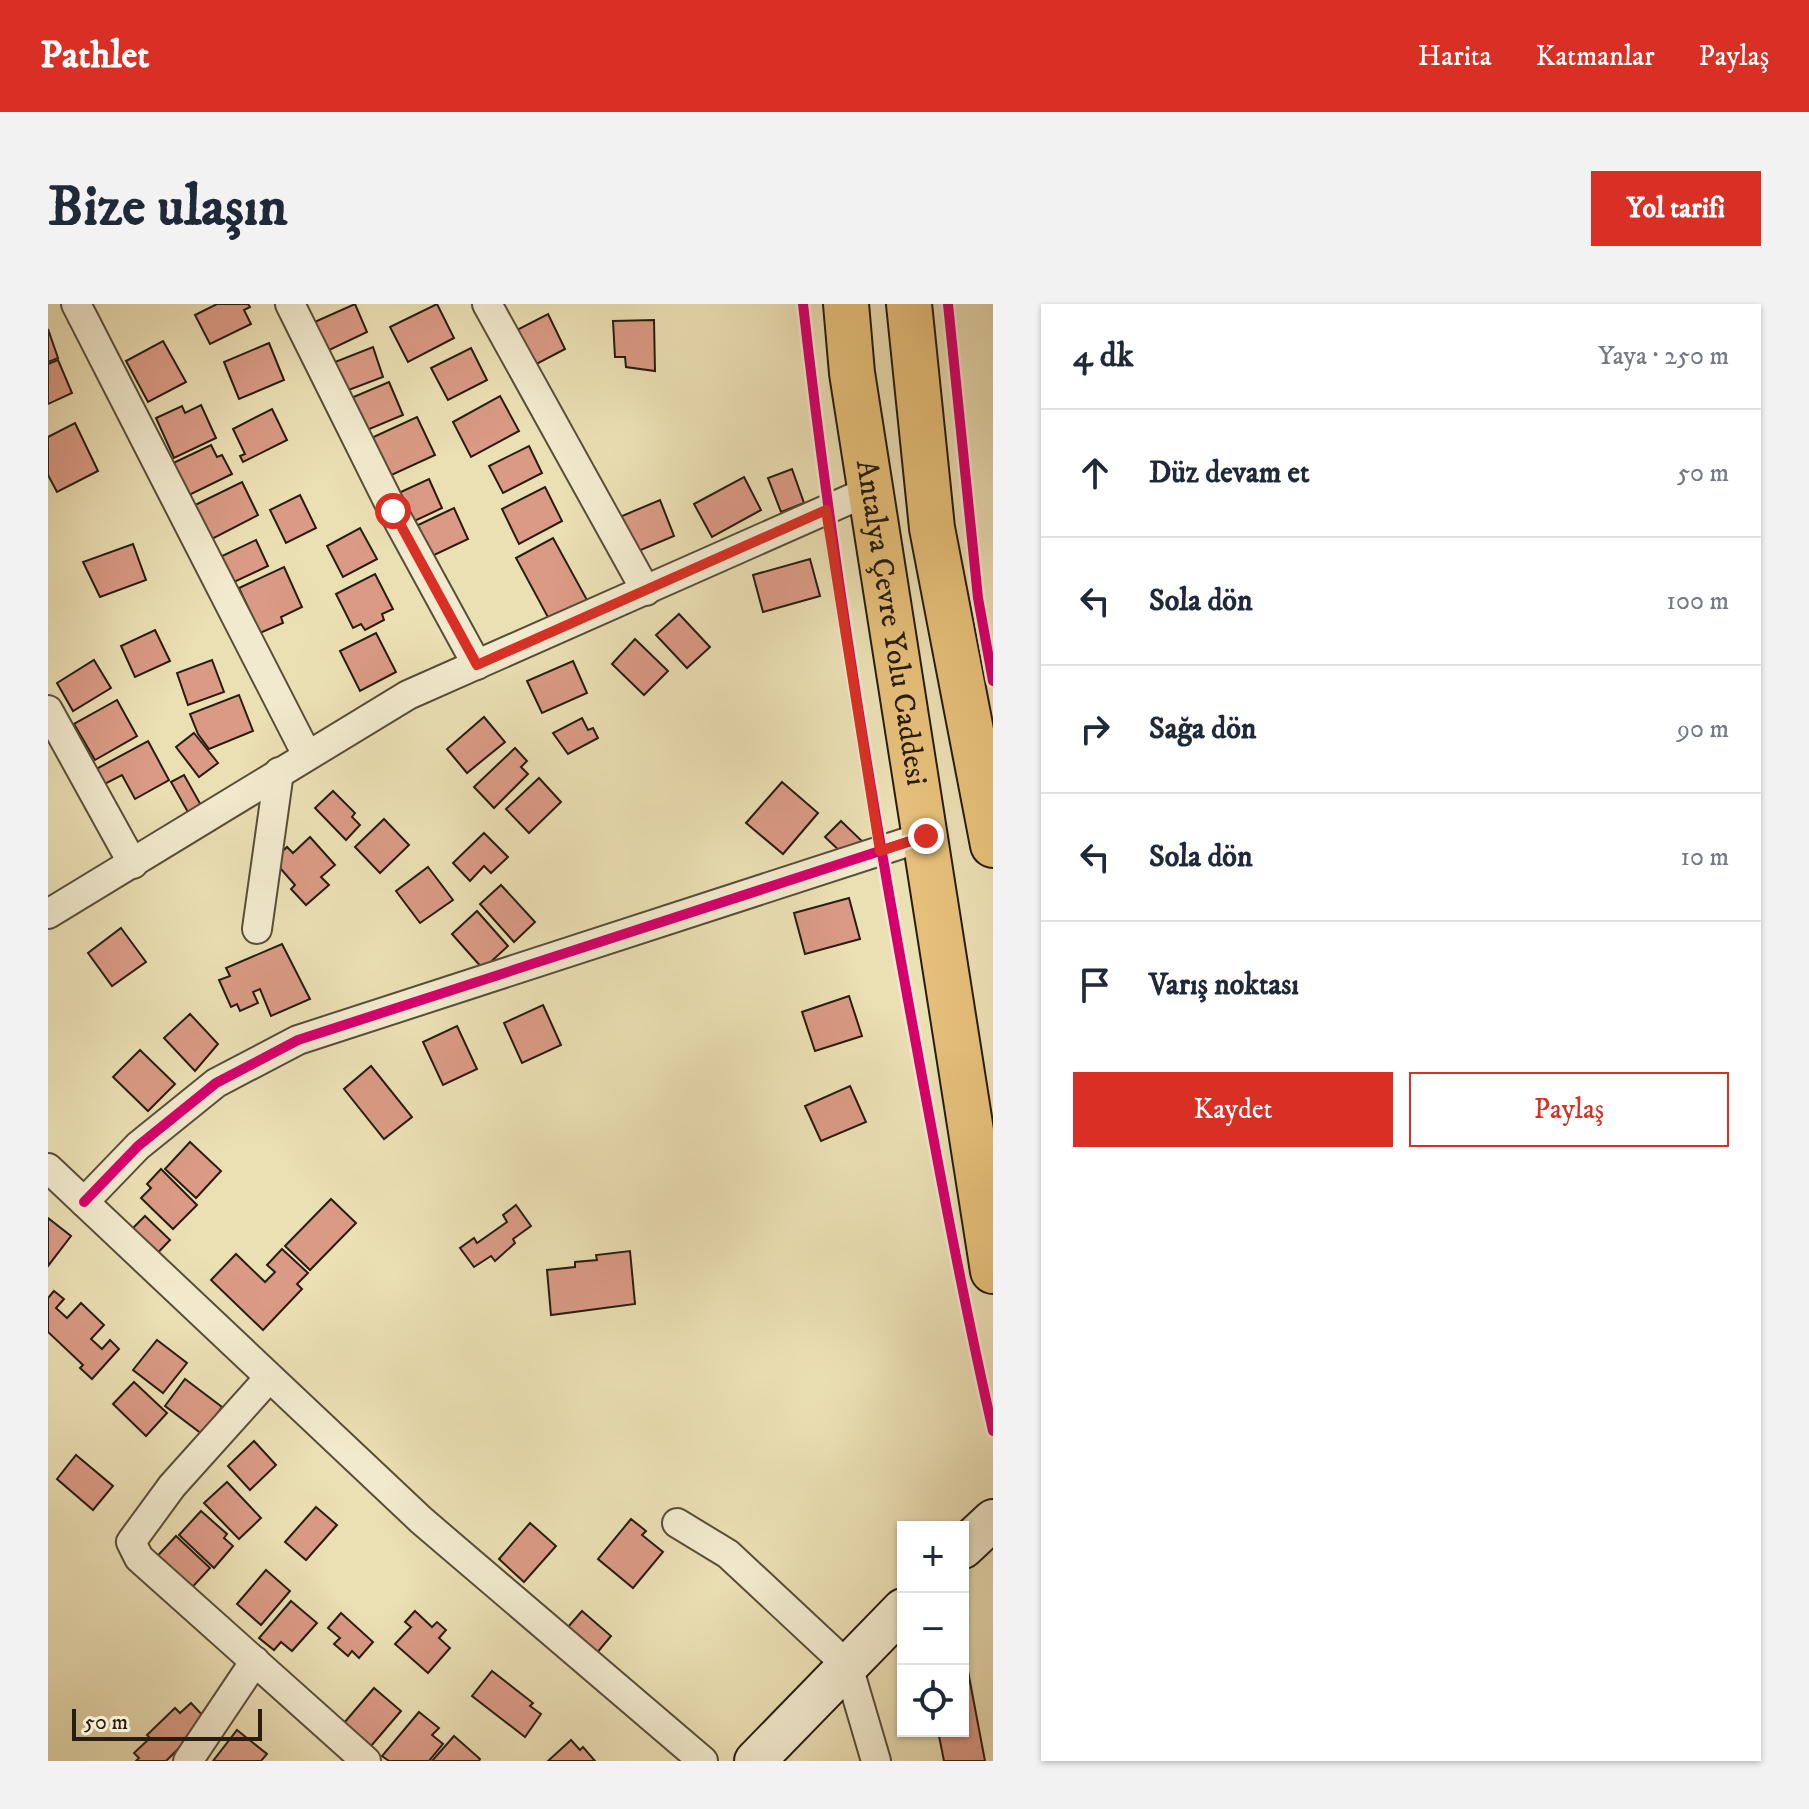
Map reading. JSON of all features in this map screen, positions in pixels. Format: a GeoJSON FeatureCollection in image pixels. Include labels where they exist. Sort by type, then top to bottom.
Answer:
{"type":"FeatureCollection","features":[{"type":"Feature","properties":{"kind":"highway","name":"Antalya Çevre Yolu Caddesi"},"geometry":{"type":"LineString","coordinates":[[846,304],[852,373],[993,1271]]}},
{"type":"Feature","properties":{"kind":"highway","name":"Antalya Çevre Yolu Caddesi"},"geometry":{"type":"LineString","coordinates":[[909,304],[932,528],[993,845]]}},
{"type":"Feature","properties":{"kind":"street"},"geometry":{"type":"LineString","coordinates":[[76,304],[307,755]]}},
{"type":"Feature","properties":{"kind":"street"},"geometry":{"type":"LineString","coordinates":[[290,304],[393,511],[477,665]]}},
{"type":"Feature","properties":{"kind":"street"},"geometry":{"type":"LineString","coordinates":[[487,304],[646,591]]}},
{"type":"Feature","properties":{"kind":"street"},"geometry":{"type":"LineString","coordinates":[[48,914],[408,695],[871,490]]}},
{"type":"Feature","properties":{"kind":"street"},"geometry":{"type":"LineString","coordinates":[[48,710],[133,864]]}},
{"type":"Feature","properties":{"kind":"street"},"geometry":{"type":"LineString","coordinates":[[257,929],[279,772]]}},
{"type":"Feature","properties":{"kind":"street"},"geometry":{"type":"LineString","coordinates":[[84,1202],[138,1146],[216,1083],[298,1040],[926,836]]}},
{"type":"Feature","properties":{"kind":"street"},"geometry":{"type":"LineString","coordinates":[[48,1168],[421,1520],[703,1761]]}},
{"type":"Feature","properties":{"kind":"street"},"geometry":{"type":"LineString","coordinates":[[269,1378],[172,1486],[131,1542],[139,1558],[366,1761]]}},
{"type":"Feature","properties":{"kind":"street"},"geometry":{"type":"LineString","coordinates":[[969,1542],[993,1520]]}},
{"type":"Feature","properties":{"kind":"street"},"geometry":{"type":"LineString","coordinates":[[677,1523],[728,1554],[848,1666],[876,1761]]}},
{"type":"Feature","properties":{"kind":"street"},"geometry":{"type":"LineString","coordinates":[[755,1761],[897,1615]]}},
{"type":"Feature","properties":{"kind":"street"},"geometry":{"type":"LineString","coordinates":[[188,1761],[255,1661]]}},
{"type":"Feature","properties":{"kind":"building"},"geometry":{"type":"Polygon","coordinates":[[[217,304],[248,304],[250,307],[244,310],[251,324],[210,344],[195,315],[217,304]]]}},
{"type":"Feature","properties":{"kind":"building"},"geometry":{"type":"Polygon","coordinates":[[[355,304],[367,332],[323,353],[310,324],[355,304]]]}},
{"type":"Feature","properties":{"kind":"building"},"geometry":{"type":"Polygon","coordinates":[[[437,304],[454,338],[408,362],[390,327],[437,304]]]}},
{"type":"Feature","properties":{"kind":"building"},"geometry":{"type":"Polygon","coordinates":[[[548,314],[565,349],[527,369],[509,334],[548,314]]]}},
{"type":"Feature","properties":{"kind":"building"},"geometry":{"type":"Polygon","coordinates":[[[654,320],[655,371],[626,367],[625,357],[615,357],[613,321],[654,320]]]}},
{"type":"Feature","properties":{"kind":"building"},"geometry":{"type":"Polygon","coordinates":[[[48,329],[58,358],[48,362],[48,329]]]}},
{"type":"Feature","properties":{"kind":"building"},"geometry":{"type":"Polygon","coordinates":[[[163,341],[186,382],[148,402],[126,361],[163,341]]]}},
{"type":"Feature","properties":{"kind":"building"},"geometry":{"type":"Polygon","coordinates":[[[269,343],[284,380],[239,399],[224,362],[269,343]]]}},
{"type":"Feature","properties":{"kind":"building"},"geometry":{"type":"Polygon","coordinates":[[[373,347],[383,377],[346,391],[335,362],[373,347]]]}},
{"type":"Feature","properties":{"kind":"building"},"geometry":{"type":"Polygon","coordinates":[[[471,348],[487,380],[448,400],[431,368],[471,348]]]}},
{"type":"Feature","properties":{"kind":"building"},"geometry":{"type":"Polygon","coordinates":[[[58,360],[72,393],[48,404],[48,364],[58,360]]]}},
{"type":"Feature","properties":{"kind":"building"},"geometry":{"type":"Polygon","coordinates":[[[389,382],[403,415],[367,430],[357,406],[348,410],[344,401],[389,382]]]}},
{"type":"Feature","properties":{"kind":"building"},"geometry":{"type":"Polygon","coordinates":[[[500,396],[519,431],[471,457],[453,422],[500,396]]]}},
{"type":"Feature","properties":{"kind":"building"},"geometry":{"type":"Polygon","coordinates":[[[201,405],[216,438],[174,458],[156,418],[182,406],[185,413],[201,405]]]}},
{"type":"Feature","properties":{"kind":"building"},"geometry":{"type":"Polygon","coordinates":[[[272,409],[287,440],[243,462],[240,456],[245,454],[233,429],[272,409]]]}},
{"type":"Feature","properties":{"kind":"building"},"geometry":{"type":"Polygon","coordinates":[[[417,417],[435,455],[385,478],[367,440],[417,417]]]}},
{"type":"Feature","properties":{"kind":"building"},"geometry":{"type":"Polygon","coordinates":[[[75,423],[98,471],[57,492],[48,475],[48,437],[75,423]]]}},
{"type":"Feature","properties":{"kind":"building"},"geometry":{"type":"Polygon","coordinates":[[[211,445],[217,457],[222,455],[232,474],[183,498],[167,466],[211,445]]]}},
{"type":"Feature","properties":{"kind":"building"},"geometry":{"type":"Polygon","coordinates":[[[529,446],[542,473],[503,493],[489,466],[529,446]]]}},
{"type":"Feature","properties":{"kind":"building"},"geometry":{"type":"Polygon","coordinates":[[[792,469],[804,503],[781,512],[768,478],[792,469]]]}},
{"type":"Feature","properties":{"kind":"building"},"geometry":{"type":"Polygon","coordinates":[[[744,477],[761,510],[712,537],[694,504],[744,477]]]}},
{"type":"Feature","properties":{"kind":"building"},"geometry":{"type":"Polygon","coordinates":[[[429,479],[442,508],[406,525],[392,496],[429,479]]]}},
{"type":"Feature","properties":{"kind":"building"},"geometry":{"type":"Polygon","coordinates":[[[242,482],[258,515],[210,540],[193,506],[242,482]]]}},
{"type":"Feature","properties":{"kind":"building"},"geometry":{"type":"Polygon","coordinates":[[[545,487],[562,521],[519,544],[502,509],[545,487]]]}},
{"type":"Feature","properties":{"kind":"building"},"geometry":{"type":"Polygon","coordinates":[[[300,495],[316,528],[286,543],[270,510],[300,495]]]}},
{"type":"Feature","properties":{"kind":"building"},"geometry":{"type":"Polygon","coordinates":[[[660,500],[674,536],[629,555],[615,519],[660,500]]]}},
{"type":"Feature","properties":{"kind":"building"},"geometry":{"type":"Polygon","coordinates":[[[454,508],[468,539],[430,557],[416,526],[454,508]]]}},
{"type":"Feature","properties":{"kind":"building"},"geometry":{"type":"Polygon","coordinates":[[[360,528],[377,559],[343,577],[327,546],[360,528]]]}},
{"type":"Feature","properties":{"kind":"building"},"geometry":{"type":"Polygon","coordinates":[[[553,538],[587,600],[550,621],[516,558],[553,538]]]}},
{"type":"Feature","properties":{"kind":"building"},"geometry":{"type":"Polygon","coordinates":[[[256,540],[268,566],[232,583],[220,557],[256,540]]]}},
{"type":"Feature","properties":{"kind":"building"},"geometry":{"type":"Polygon","coordinates":[[[133,544],[146,580],[100,597],[83,562],[133,544]]]}},
{"type":"Feature","properties":{"kind":"building"},"geometry":{"type":"Polygon","coordinates":[[[810,559],[820,596],[763,612],[753,575],[810,559]]]}},
{"type":"Feature","properties":{"kind":"building"},"geometry":{"type":"Polygon","coordinates":[[[284,567],[302,607],[281,617],[283,623],[260,633],[239,588],[284,567]]]}},
{"type":"Feature","properties":{"kind":"building"},"geometry":{"type":"Polygon","coordinates":[[[375,574],[393,609],[382,614],[384,620],[365,630],[361,624],[353,628],[336,594],[375,574]]]}},
{"type":"Feature","properties":{"kind":"building"},"geometry":{"type":"Polygon","coordinates":[[[679,614],[710,647],[687,668],[656,635],[679,614]]]}},
{"type":"Feature","properties":{"kind":"building"},"geometry":{"type":"Polygon","coordinates":[[[155,630],[170,661],[135,677],[121,646],[155,630]]]}},
{"type":"Feature","properties":{"kind":"building"},"geometry":{"type":"Polygon","coordinates":[[[376,633],[396,672],[360,691],[340,651],[376,633]]]}},
{"type":"Feature","properties":{"kind":"building"},"geometry":{"type":"Polygon","coordinates":[[[635,639],[668,671],[644,695],[612,664],[635,639]]]}},
{"type":"Feature","properties":{"kind":"building"},"geometry":{"type":"Polygon","coordinates":[[[94,660],[111,688],[73,711],[57,683],[94,660]]]}},
{"type":"Feature","properties":{"kind":"building"},"geometry":{"type":"Polygon","coordinates":[[[212,660],[224,692],[188,705],[177,673],[212,660]]]}},
{"type":"Feature","properties":{"kind":"building"},"geometry":{"type":"Polygon","coordinates":[[[573,661],[587,693],[542,713],[527,681],[573,661]]]}},
{"type":"Feature","properties":{"kind":"building"},"geometry":{"type":"Polygon","coordinates":[[[239,695],[253,731],[209,749],[198,734],[190,714],[239,695]]]}},
{"type":"Feature","properties":{"kind":"building"},"geometry":{"type":"Polygon","coordinates":[[[117,700],[137,736],[95,760],[74,724],[117,700]]]}},
{"type":"Feature","properties":{"kind":"building"},"geometry":{"type":"Polygon","coordinates":[[[484,717],[505,742],[467,773],[447,749],[484,717]]]}},
{"type":"Feature","properties":{"kind":"building"},"geometry":{"type":"Polygon","coordinates":[[[582,718],[588,730],[593,728],[598,738],[568,754],[553,733],[582,718]]]}},
{"type":"Feature","properties":{"kind":"building"},"geometry":{"type":"Polygon","coordinates":[[[194,733],[218,763],[199,777],[176,747],[194,733]]]}},
{"type":"Feature","properties":{"kind":"building"},"geometry":{"type":"Polygon","coordinates":[[[148,741],[169,780],[135,799],[122,775],[95,789],[87,774],[148,741]]]}},
{"type":"Feature","properties":{"kind":"building"},"geometry":{"type":"Polygon","coordinates":[[[515,748],[527,761],[521,767],[528,774],[494,808],[474,787],[515,748]]]}},
{"type":"Feature","properties":{"kind":"building"},"geometry":{"type":"Polygon","coordinates":[[[184,775],[202,807],[189,814],[171,782],[184,775]]]}},
{"type":"Feature","properties":{"kind":"building"},"geometry":{"type":"Polygon","coordinates":[[[539,778],[561,802],[529,833],[506,809],[539,778]]]}},
{"type":"Feature","properties":{"kind":"building"},"geometry":{"type":"Polygon","coordinates":[[[782,782],[818,813],[783,854],[746,823],[782,782]]]}},
{"type":"Feature","properties":{"kind":"building"},"geometry":{"type":"Polygon","coordinates":[[[333,791],[355,813],[352,817],[360,825],[346,840],[315,808],[333,791]]]}},
{"type":"Feature","properties":{"kind":"building"},"geometry":{"type":"Polygon","coordinates":[[[384,819],[409,845],[380,873],[355,847],[384,819]]]}},
{"type":"Feature","properties":{"kind":"building"},"geometry":{"type":"Polygon","coordinates":[[[841,821],[865,844],[846,857],[825,837],[841,821]]]}},
{"type":"Feature","properties":{"kind":"building"},"geometry":{"type":"Polygon","coordinates":[[[484,833],[508,857],[491,873],[484,866],[470,881],[453,863],[484,833]]]}},
{"type":"Feature","properties":{"kind":"building"},"geometry":{"type":"Polygon","coordinates":[[[310,837],[335,865],[321,877],[329,885],[306,905],[291,889],[295,885],[273,860],[287,847],[293,853],[310,837]]]}},
{"type":"Feature","properties":{"kind":"building"},"geometry":{"type":"Polygon","coordinates":[[[428,867],[453,900],[420,923],[396,891],[428,867]]]}},
{"type":"Feature","properties":{"kind":"building"},"geometry":{"type":"Polygon","coordinates":[[[501,885],[535,922],[514,942],[480,904],[501,885]]]}},
{"type":"Feature","properties":{"kind":"building"},"geometry":{"type":"Polygon","coordinates":[[[849,898],[860,939],[805,954],[794,913],[849,898]]]}},
{"type":"Feature","properties":{"kind":"building"},"geometry":{"type":"Polygon","coordinates":[[[477,911],[508,946],[483,969],[452,934],[477,911]]]}},
{"type":"Feature","properties":{"kind":"building"},"geometry":{"type":"Polygon","coordinates":[[[121,928],[146,962],[112,986],[88,953],[121,928]]]}},
{"type":"Feature","properties":{"kind":"building"},"geometry":{"type":"Polygon","coordinates":[[[282,944],[310,999],[271,1016],[260,989],[253,992],[258,1003],[240,1011],[237,1004],[231,1007],[219,980],[230,976],[226,968],[282,944]]]}},
{"type":"Feature","properties":{"kind":"building"},"geometry":{"type":"Polygon","coordinates":[[[849,996],[862,1036],[815,1051],[802,1012],[849,996]]]}},
{"type":"Feature","properties":{"kind":"building"},"geometry":{"type":"Polygon","coordinates":[[[543,1005],[561,1045],[522,1063],[504,1023],[543,1005]]]}},
{"type":"Feature","properties":{"kind":"building"},"geometry":{"type":"Polygon","coordinates":[[[190,1014],[218,1044],[195,1071],[164,1038],[190,1014]]]}},
{"type":"Feature","properties":{"kind":"building"},"geometry":{"type":"Polygon","coordinates":[[[457,1026],[477,1069],[443,1085],[423,1042],[457,1026]]]}},
{"type":"Feature","properties":{"kind":"building"},"geometry":{"type":"Polygon","coordinates":[[[140,1050],[175,1084],[148,1111],[113,1077],[140,1050]]]}},
{"type":"Feature","properties":{"kind":"building"},"geometry":{"type":"Polygon","coordinates":[[[371,1066],[412,1117],[384,1139],[344,1089],[371,1066]]]}},
{"type":"Feature","properties":{"kind":"building"},"geometry":{"type":"Polygon","coordinates":[[[850,1086],[866,1122],[821,1141],[805,1106],[850,1086]]]}},
{"type":"Feature","properties":{"kind":"building"},"geometry":{"type":"Polygon","coordinates":[[[190,1142],[221,1171],[196,1198],[165,1169],[190,1142]]]}},
{"type":"Feature","properties":{"kind":"building"},"geometry":{"type":"Polygon","coordinates":[[[161,1169],[197,1205],[173,1229],[141,1198],[151,1188],[147,1184],[161,1169]]]}},
{"type":"Feature","properties":{"kind":"building"},"geometry":{"type":"Polygon","coordinates":[[[331,1199],[356,1223],[310,1270],[285,1246],[331,1199]]]}},
{"type":"Feature","properties":{"kind":"building"},"geometry":{"type":"Polygon","coordinates":[[[516,1205],[531,1226],[513,1239],[515,1243],[495,1261],[491,1256],[474,1267],[460,1248],[474,1238],[477,1243],[507,1222],[503,1215],[516,1205]]]}},
{"type":"Feature","properties":{"kind":"building"},"geometry":{"type":"Polygon","coordinates":[[[145,1216],[170,1240],[149,1262],[124,1237],[145,1216]]]}},
{"type":"Feature","properties":{"kind":"building"},"geometry":{"type":"Polygon","coordinates":[[[48,1218],[71,1236],[48,1266],[48,1218]]]}},
{"type":"Feature","properties":{"kind":"building"},"geometry":{"type":"Polygon","coordinates":[[[282,1249],[308,1273],[297,1284],[302,1289],[263,1330],[211,1280],[236,1254],[265,1282],[275,1272],[267,1265],[282,1249]]]}},
{"type":"Feature","properties":{"kind":"building"},"geometry":{"type":"Polygon","coordinates":[[[630,1251],[635,1304],[551,1315],[547,1270],[575,1267],[575,1262],[597,1260],[596,1255],[630,1251]]]}},
{"type":"Feature","properties":{"kind":"building"},"geometry":{"type":"Polygon","coordinates":[[[54,1291],[64,1299],[56,1308],[67,1318],[81,1303],[104,1325],[91,1339],[102,1349],[110,1340],[119,1349],[92,1379],[80,1368],[83,1365],[48,1332],[48,1298],[54,1291]]]}},
{"type":"Feature","properties":{"kind":"building"},"geometry":{"type":"Polygon","coordinates":[[[157,1340],[187,1363],[163,1393],[133,1370],[157,1340]]]}},
{"type":"Feature","properties":{"kind":"building"},"geometry":{"type":"Polygon","coordinates":[[[185,1379],[222,1407],[202,1434],[165,1406],[185,1379]]]}},
{"type":"Feature","properties":{"kind":"building"},"geometry":{"type":"Polygon","coordinates":[[[134,1382],[167,1413],[146,1436],[113,1404],[134,1382]]]}},
{"type":"Feature","properties":{"kind":"building"},"geometry":{"type":"Polygon","coordinates":[[[254,1441],[276,1465],[250,1490],[228,1466],[254,1441]]]}},
{"type":"Feature","properties":{"kind":"building"},"geometry":{"type":"Polygon","coordinates":[[[76,1455],[113,1486],[93,1510],[57,1479],[76,1455]]]}},
{"type":"Feature","properties":{"kind":"building"},"geometry":{"type":"Polygon","coordinates":[[[227,1482],[261,1518],[239,1539],[204,1503],[227,1482]]]}},
{"type":"Feature","properties":{"kind":"building"},"geometry":{"type":"Polygon","coordinates":[[[316,1507],[337,1525],[306,1560],[285,1542],[316,1507]]]}},
{"type":"Feature","properties":{"kind":"building"},"geometry":{"type":"Polygon","coordinates":[[[201,1511],[227,1534],[224,1538],[233,1546],[214,1568],[179,1535],[201,1511]]]}},
{"type":"Feature","properties":{"kind":"building"},"geometry":{"type":"Polygon","coordinates":[[[631,1519],[646,1531],[642,1535],[663,1552],[633,1588],[598,1559],[631,1519]]]}},
{"type":"Feature","properties":{"kind":"building"},"geometry":{"type":"Polygon","coordinates":[[[530,1523],[556,1546],[524,1582],[499,1559],[530,1523]]]}},
{"type":"Feature","properties":{"kind":"building"},"geometry":{"type":"Polygon","coordinates":[[[176,1536],[210,1568],[184,1596],[150,1564],[176,1536]]]}},
{"type":"Feature","properties":{"kind":"building"},"geometry":{"type":"Polygon","coordinates":[[[266,1570],[290,1591],[261,1625],[237,1604],[266,1570]]]}},
{"type":"Feature","properties":{"kind":"building"},"geometry":{"type":"Polygon","coordinates":[[[291,1601],[317,1623],[292,1651],[281,1642],[274,1650],[259,1638],[291,1601]]]}},
{"type":"Feature","properties":{"kind":"building"},"geometry":{"type":"Polygon","coordinates":[[[415,1611],[432,1627],[437,1622],[446,1630],[439,1638],[450,1648],[428,1673],[395,1644],[411,1627],[405,1622],[415,1611]]]}},
{"type":"Feature","properties":{"kind":"building"},"geometry":{"type":"Polygon","coordinates":[[[582,1611],[611,1636],[591,1660],[561,1635],[582,1611]]]}},
{"type":"Feature","properties":{"kind":"building"},"geometry":{"type":"Polygon","coordinates":[[[341,1613],[373,1642],[359,1658],[352,1651],[348,1656],[334,1644],[340,1638],[328,1628],[341,1613]]]}},
{"type":"Feature","properties":{"kind":"building"},"geometry":{"type":"Polygon","coordinates":[[[492,1671],[533,1703],[530,1706],[541,1714],[525,1737],[472,1696],[492,1671]]]}},
{"type":"Feature","properties":{"kind":"building"},"geometry":{"type":"Polygon","coordinates":[[[969,1676],[985,1761],[944,1761],[939,1737],[969,1737],[969,1676]]]}},
{"type":"Feature","properties":{"kind":"building"},"geometry":{"type":"Polygon","coordinates":[[[374,1688],[401,1711],[371,1746],[344,1723],[374,1688]]]}},
{"type":"Feature","properties":{"kind":"building"},"geometry":{"type":"Polygon","coordinates":[[[191,1703],[207,1720],[166,1761],[136,1761],[139,1758],[134,1753],[150,1738],[147,1735],[175,1708],[180,1713],[191,1703]]]}},
{"type":"Feature","properties":{"kind":"building"},"geometry":{"type":"Polygon","coordinates":[[[419,1712],[439,1728],[432,1735],[443,1744],[429,1761],[389,1761],[382,1756],[419,1712]]]}},
{"type":"Feature","properties":{"kind":"building"},"geometry":{"type":"Polygon","coordinates":[[[237,1730],[267,1754],[261,1761],[213,1761],[237,1730]]]}},
{"type":"Feature","properties":{"kind":"building"},"geometry":{"type":"Polygon","coordinates":[[[454,1736],[480,1759],[479,1761],[432,1761],[454,1736]]]}},
{"type":"Feature","properties":{"kind":"building"},"geometry":{"type":"Polygon","coordinates":[[[571,1740],[580,1750],[583,1747],[595,1761],[548,1761],[571,1740]]]}},
{"type":"Feature","properties":{"kind":"cycle path"},"geometry":{"type":"LineString","coordinates":[[803,304],[838,574],[880,843],[940,1176],[993,1431]]}},
{"type":"Feature","properties":{"kind":"cycle path"},"geometry":{"type":"LineString","coordinates":[[948,304],[978,598],[993,681]]}},
{"type":"Feature","properties":{"kind":"cycle path"},"geometry":{"type":"LineString","coordinates":[[84,1202],[138,1146],[216,1083],[298,1040],[926,836]]}},
{"type":"Feature","properties":{"kind":"route"},"geometry":{"type":"LineString","coordinates":[[393,511],[477,665],[826,510],[880,851],[926,836]]}}]}
